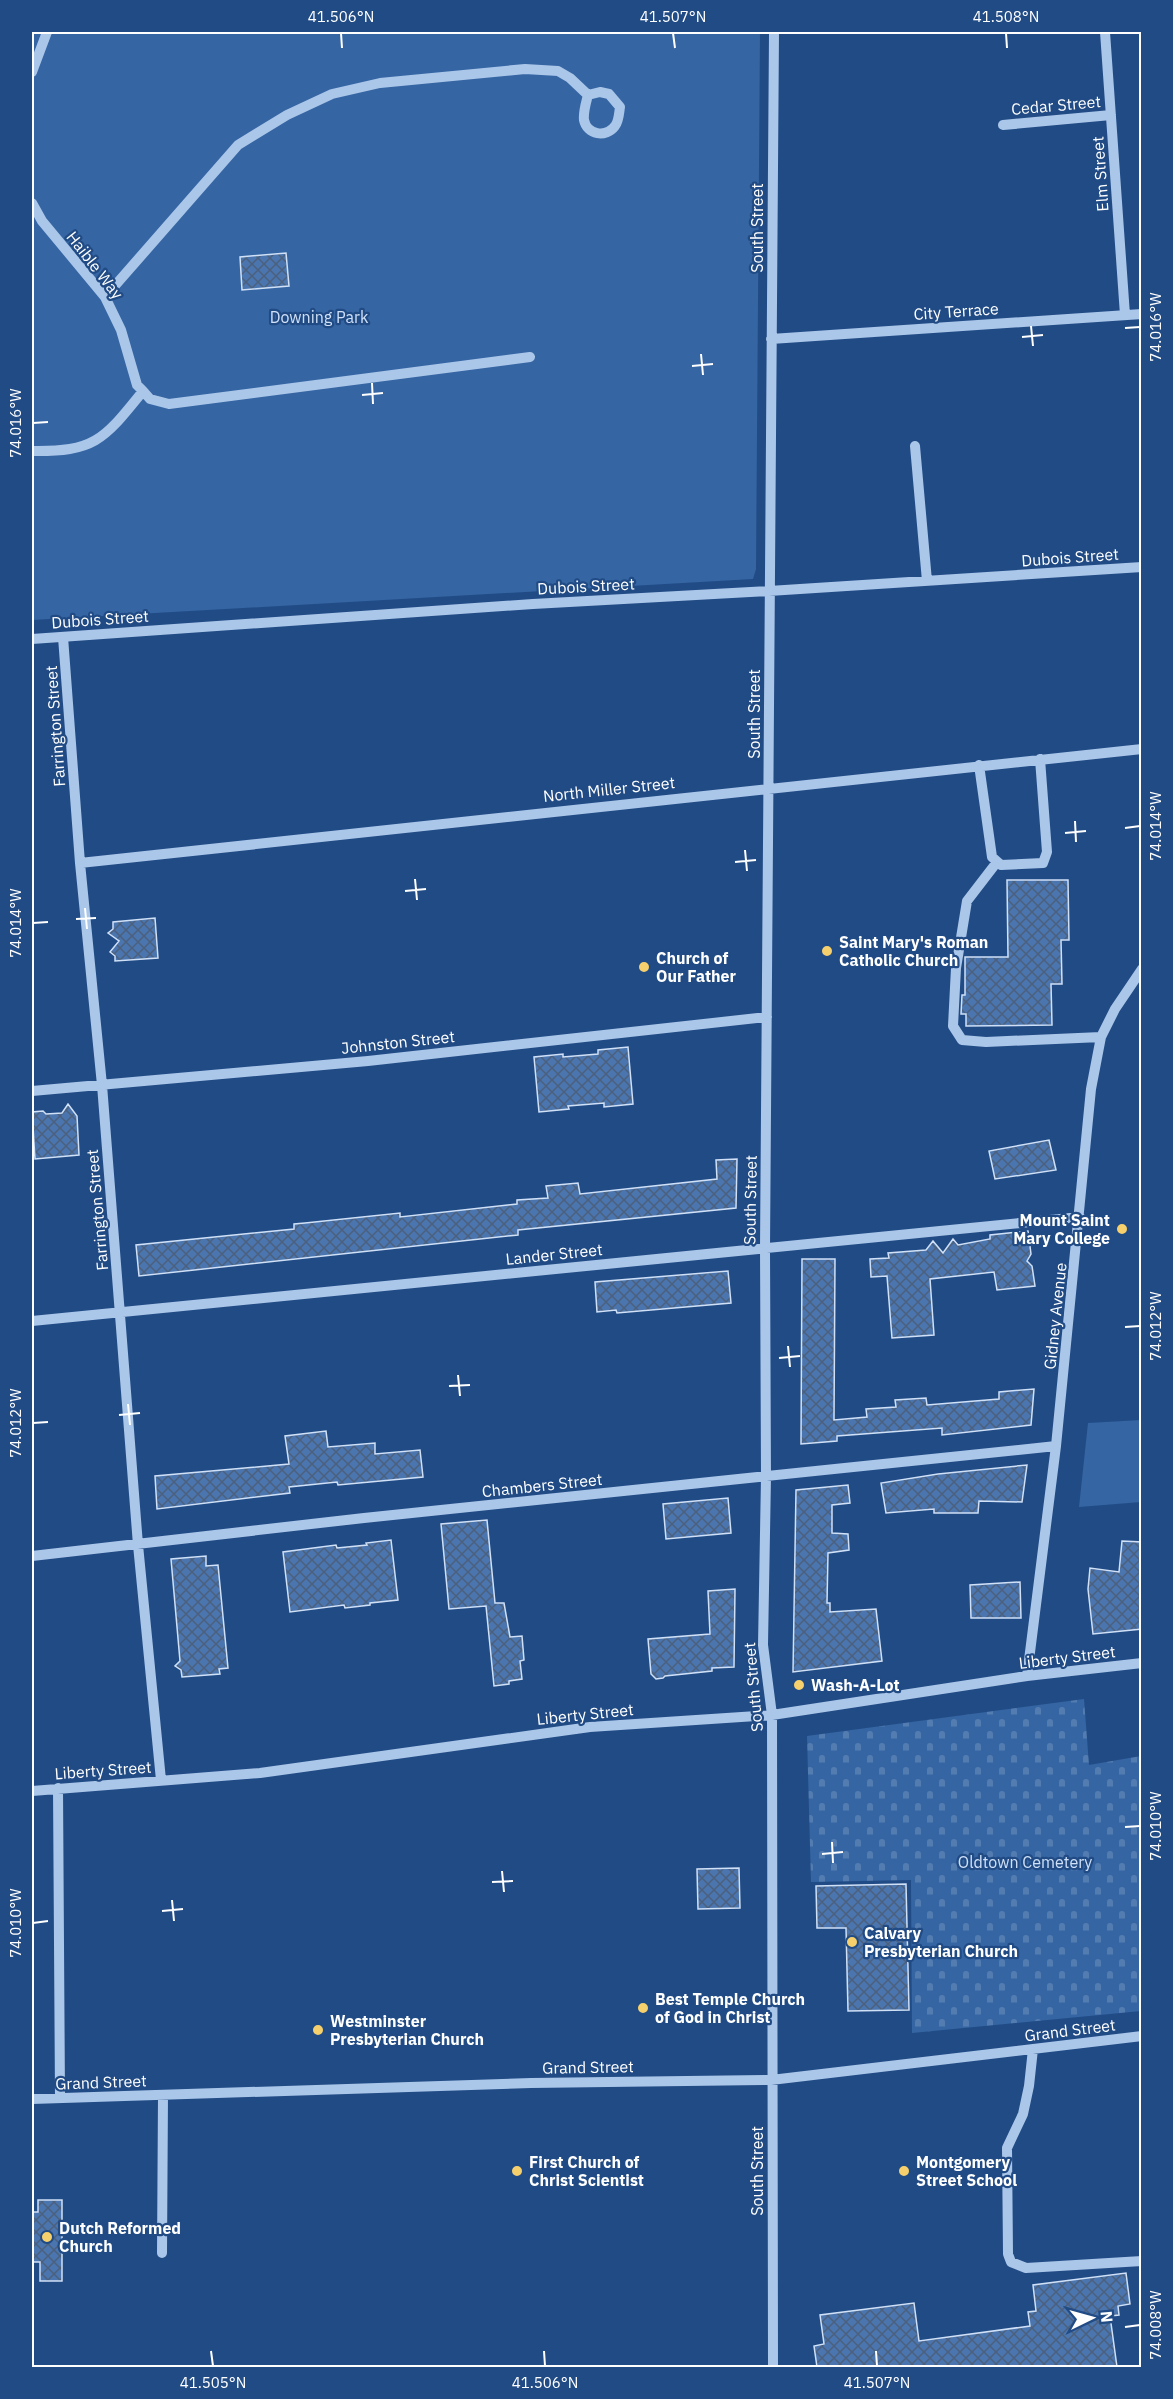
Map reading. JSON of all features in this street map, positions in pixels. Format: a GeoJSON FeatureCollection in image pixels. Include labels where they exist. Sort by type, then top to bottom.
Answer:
{"type":"FeatureCollection","features":[{"type":"Feature","properties":{"kind":"street"},"geometry":{"type":"LineString","coordinates":[[32,72],[47,32]]}},
{"type":"Feature","properties":{"kind":"street","name":"South Street"},"geometry":{"type":"LineString","coordinates":[[773,2367],[772,1715],[763,1645],[766,1477],[765,1248],[774,32]]}},
{"type":"Feature","properties":{"kind":"street","name":"Elm Street"},"geometry":{"type":"LineString","coordinates":[[1105,32],[1125,315]]}},
{"type":"Feature","properties":{"kind":"street"},"geometry":{"type":"LineString","coordinates":[[105,297],[238,145],[286,115],[332,94],[380,83],[525,69],[558,71],[570,78],[588,95]]}},
{"type":"Feature","properties":{"kind":"street","name":"Cedar Street"},"geometry":{"type":"LineString","coordinates":[[1003,125],[1111,115]]}},
{"type":"Feature","properties":{"kind":"street","name":"Haible Way"},"geometry":{"type":"LineString","coordinates":[[32,203],[42,221],[105,297],[121,330],[137,385],[142,391]]}},
{"type":"Feature","properties":{"kind":"street","name":"City Terrace"},"geometry":{"type":"LineString","coordinates":[[771,339],[1142,314]]}},
{"type":"Feature","properties":{"kind":"street"},"geometry":{"type":"LineString","coordinates":[[32,451],[66,450],[90,445],[113,428],[142,391],[150,399],[169,404],[530,357]]}},
{"type":"Feature","properties":{"kind":"street"},"geometry":{"type":"LineString","coordinates":[[915,446],[927,581]]}},
{"type":"Feature","properties":{"kind":"street","name":"Dubois Street"},"geometry":{"type":"LineString","coordinates":[[32,639],[521,604],[1142,567]]}},
{"type":"Feature","properties":{"kind":"street","name":"Farrington Street"},"geometry":{"type":"LineString","coordinates":[[63,637],[80,862],[102,1085],[138,1545],[161,1780]]}},
{"type":"Feature","properties":{"kind":"street","name":"North Miller Street"},"geometry":{"type":"LineString","coordinates":[[80,862],[1142,748]]}},
{"type":"Feature","properties":{"kind":"street"},"geometry":{"type":"LineString","coordinates":[[979,765],[992,857],[1001,865],[1043,863],[1047,852],[1040,759]]}},
{"type":"Feature","properties":{"kind":"street"},"geometry":{"type":"LineString","coordinates":[[997,862],[967,901],[956,968],[953,1026],[962,1040],[986,1042],[1101,1037]]}},
{"type":"Feature","properties":{"kind":"street","name":"Gidney Avenue"},"geometry":{"type":"LineString","coordinates":[[1028,1676],[1056,1446],[1091,1089],[1101,1037],[1115,1009],[1142,969]]}},
{"type":"Feature","properties":{"kind":"street","name":"Johnston Street"},"geometry":{"type":"LineString","coordinates":[[32,1092],[368,1061],[767,1017]]}},
{"type":"Feature","properties":{"kind":"street","name":"Lander Street"},"geometry":{"type":"LineString","coordinates":[[32,1321],[120,1314],[1080,1216]]}},
{"type":"Feature","properties":{"kind":"street","name":"Chambers Street"},"geometry":{"type":"LineString","coordinates":[[32,1556],[364,1518],[1056,1446]]}},
{"type":"Feature","properties":{"kind":"street","name":"Liberty Street"},"geometry":{"type":"LineString","coordinates":[[32,1791],[260,1773],[590,1727],[772,1715],[1028,1676],[1142,1663]]}},
{"type":"Feature","properties":{"kind":"street"},"geometry":{"type":"LineString","coordinates":[[58,1788],[60,2098]]}},
{"type":"Feature","properties":{"kind":"street","name":"Grand Street"},"geometry":{"type":"LineString","coordinates":[[32,2099],[531,2083],[771,2080],[1142,2036]]}},
{"type":"Feature","properties":{"kind":"street"},"geometry":{"type":"LineString","coordinates":[[1032,2049],[1029,2086],[1023,2114],[1007,2148],[1008,2254],[1011,2262],[1026,2268],[1142,2261]]}},
{"type":"Feature","properties":{"kind":"street"},"geometry":{"type":"LineString","coordinates":[[162,2253],[163,2095]]}},
{"type":"Feature","properties":{"kind":"green space","name":"Downing Park"},"geometry":{"type":"Polygon","coordinates":[[[32,32],[760,32],[756,569],[753,579],[32,620],[32,32]]]}},
{"type":"Feature","properties":{"kind":"green space"},"geometry":{"type":"Polygon","coordinates":[[[1141,1420],[1141,1502],[1079,1507],[1088,1423],[1141,1420]]]}},
{"type":"Feature","properties":{"kind":"green space","name":"Oldtown Cemetery"},"geometry":{"type":"Polygon","coordinates":[[[1084,1699],[1089,1765],[1141,1756],[1141,2011],[912,2033],[911,1880],[811,1882],[807,1736],[1084,1699]]]}},
{"type":"Feature","properties":{"kind":"building"},"geometry":{"type":"Polygon","coordinates":[[[286,253],[289,286],[242,290],[240,257],[286,253]]]}},
{"type":"Feature","properties":{"kind":"building"},"geometry":{"type":"Polygon","coordinates":[[[1007,880],[1068,880],[1069,940],[1061,940],[1062,984],[1051,984],[1052,1025],[966,1026],[966,1014],[961,1014],[962,995],[965,995],[965,957],[1008,957],[1007,880]]]}},
{"type":"Feature","properties":{"kind":"building"},"geometry":{"type":"Polygon","coordinates":[[[155,918],[158,958],[115,961],[115,956],[110,952],[119,941],[108,933],[113,929],[113,922],[155,918]]]}},
{"type":"Feature","properties":{"kind":"building"},"geometry":{"type":"Polygon","coordinates":[[[628,1047],[633,1104],[604,1107],[604,1103],[568,1106],[569,1109],[539,1112],[534,1057],[598,1054],[598,1050],[628,1047]]]}},
{"type":"Feature","properties":{"kind":"building"},"geometry":{"type":"Polygon","coordinates":[[[68,1104],[77,1116],[79,1155],[35,1159],[32,1112],[62,1113],[68,1104]]]}},
{"type":"Feature","properties":{"kind":"building"},"geometry":{"type":"Polygon","coordinates":[[[1049,1140],[1056,1170],[995,1179],[989,1151],[1049,1140]]]}},
{"type":"Feature","properties":{"kind":"building"},"geometry":{"type":"Polygon","coordinates":[[[737,1159],[736,1208],[518,1230],[518,1235],[139,1276],[136,1245],[294,1229],[294,1224],[400,1213],[400,1217],[517,1204],[517,1200],[548,1198],[546,1186],[578,1183],[580,1194],[717,1179],[716,1160],[737,1159]]]}},
{"type":"Feature","properties":{"kind":"building"},"geometry":{"type":"Polygon","coordinates":[[[1028,1231],[1031,1254],[1027,1261],[1032,1266],[1035,1286],[997,1290],[994,1272],[930,1279],[934,1335],[892,1338],[887,1276],[871,1277],[870,1259],[889,1258],[888,1253],[926,1250],[933,1241],[943,1253],[953,1239],[958,1245],[990,1239],[990,1235],[1028,1231]]]}},
{"type":"Feature","properties":{"kind":"building"},"geometry":{"type":"Polygon","coordinates":[[[802,1259],[835,1259],[834,1420],[867,1417],[866,1409],[896,1407],[895,1400],[926,1398],[927,1405],[999,1399],[999,1392],[1034,1389],[1031,1425],[942,1435],[942,1428],[837,1436],[837,1441],[801,1444],[802,1259]]]}},
{"type":"Feature","properties":{"kind":"building"},"geometry":{"type":"Polygon","coordinates":[[[728,1271],[731,1303],[617,1313],[616,1310],[597,1312],[595,1282],[728,1271]]]}},
{"type":"Feature","properties":{"kind":"building"},"geometry":{"type":"Polygon","coordinates":[[[326,1431],[328,1447],[375,1443],[375,1454],[420,1450],[423,1477],[289,1487],[290,1493],[157,1509],[155,1476],[289,1464],[285,1436],[326,1431]]]}},
{"type":"Feature","properties":{"kind":"building"},"geometry":{"type":"Polygon","coordinates":[[[1027,1465],[1022,1502],[979,1501],[978,1513],[934,1513],[934,1509],[886,1513],[881,1483],[938,1474],[1027,1465]]]}},
{"type":"Feature","properties":{"kind":"building"},"geometry":{"type":"Polygon","coordinates":[[[848,1485],[850,1503],[832,1505],[832,1533],[848,1534],[849,1550],[828,1553],[827,1603],[830,1603],[830,1612],[876,1609],[882,1661],[793,1672],[796,1490],[848,1485]]]}},
{"type":"Feature","properties":{"kind":"building"},"geometry":{"type":"Polygon","coordinates":[[[728,1498],[731,1533],[666,1539],[663,1504],[728,1498]]]}},
{"type":"Feature","properties":{"kind":"building"},"geometry":{"type":"Polygon","coordinates":[[[487,1520],[495,1603],[504,1603],[510,1637],[522,1636],[524,1660],[520,1661],[522,1679],[494,1686],[486,1606],[449,1609],[441,1524],[487,1520]]]}},
{"type":"Feature","properties":{"kind":"building"},"geometry":{"type":"Polygon","coordinates":[[[391,1540],[398,1600],[345,1608],[344,1605],[290,1612],[283,1552],[336,1545],[337,1548],[367,1545],[366,1543],[391,1540]]]}},
{"type":"Feature","properties":{"kind":"building"},"geometry":{"type":"Polygon","coordinates":[[[1122,1541],[1142,1542],[1142,1629],[1093,1634],[1088,1589],[1090,1568],[1119,1572],[1122,1541]]]}},
{"type":"Feature","properties":{"kind":"building"},"geometry":{"type":"Polygon","coordinates":[[[206,1556],[206,1566],[218,1565],[228,1668],[219,1669],[220,1674],[182,1677],[181,1670],[175,1666],[180,1661],[171,1559],[206,1556]]]}},
{"type":"Feature","properties":{"kind":"building"},"geometry":{"type":"Polygon","coordinates":[[[1020,1582],[1021,1618],[971,1618],[970,1585],[1020,1582]]]}},
{"type":"Feature","properties":{"kind":"building"},"geometry":{"type":"Polygon","coordinates":[[[735,1589],[734,1667],[712,1668],[712,1671],[656,1679],[651,1674],[648,1639],[710,1634],[708,1591],[735,1589]]]}},
{"type":"Feature","properties":{"kind":"building"},"geometry":{"type":"Polygon","coordinates":[[[739,1868],[740,1908],[698,1909],[697,1869],[739,1868]]]}},
{"type":"Feature","properties":{"kind":"building"},"geometry":{"type":"Polygon","coordinates":[[[906,1884],[909,2010],[848,2011],[846,1928],[817,1928],[816,1886],[906,1884]]]}},
{"type":"Feature","properties":{"kind":"building","name":"Dutch Reformed Church"},"geometry":{"type":"Polygon","coordinates":[[[38,2200],[62,2200],[62,2281],[40,2281],[40,2262],[32,2262],[32,2212],[38,2212],[38,2200]]]}},
{"type":"Feature","properties":{"kind":"building"},"geometry":{"type":"Polygon","coordinates":[[[1126,2273],[1130,2304],[1118,2306],[1119,2315],[1110,2316],[1117,2367],[817,2367],[814,2346],[824,2344],[820,2315],[914,2303],[919,2341],[1030,2326],[1028,2312],[1036,2311],[1033,2285],[1126,2273]]]}},
{"type":"Feature","properties":{"kind":"place","name":"Saint Mary's Roman Catholic Church"},"geometry":{"type":"Point","coordinates":[827,951]}},
{"type":"Feature","properties":{"kind":"place","name":"Church of Our Father"},"geometry":{"type":"Point","coordinates":[644,967]}},
{"type":"Feature","properties":{"kind":"place","name":"Mount Saint Mary College"},"geometry":{"type":"Point","coordinates":[1122,1229]}},
{"type":"Feature","properties":{"kind":"place","name":"Wash-A-Lot"},"geometry":{"type":"Point","coordinates":[799,1685]}},
{"type":"Feature","properties":{"kind":"place","name":"Calvary Presbyterian Church"},"geometry":{"type":"Point","coordinates":[852,1942]}},
{"type":"Feature","properties":{"kind":"place","name":"Best Temple Church of God in Christ"},"geometry":{"type":"Point","coordinates":[643,2008]}},
{"type":"Feature","properties":{"kind":"place","name":"Westminster Presbyterian Church"},"geometry":{"type":"Point","coordinates":[318,2030]}},
{"type":"Feature","properties":{"kind":"place","name":"First Church of Christ Scientist"},"geometry":{"type":"Point","coordinates":[517,2171]}},
{"type":"Feature","properties":{"kind":"place","name":"Montgomery Street School"},"geometry":{"type":"Point","coordinates":[904,2171]}},
{"type":"Feature","properties":{"kind":"place","name":"Dutch Reformed Church"},"geometry":{"type":"Point","coordinates":[47,2237]}}]}
